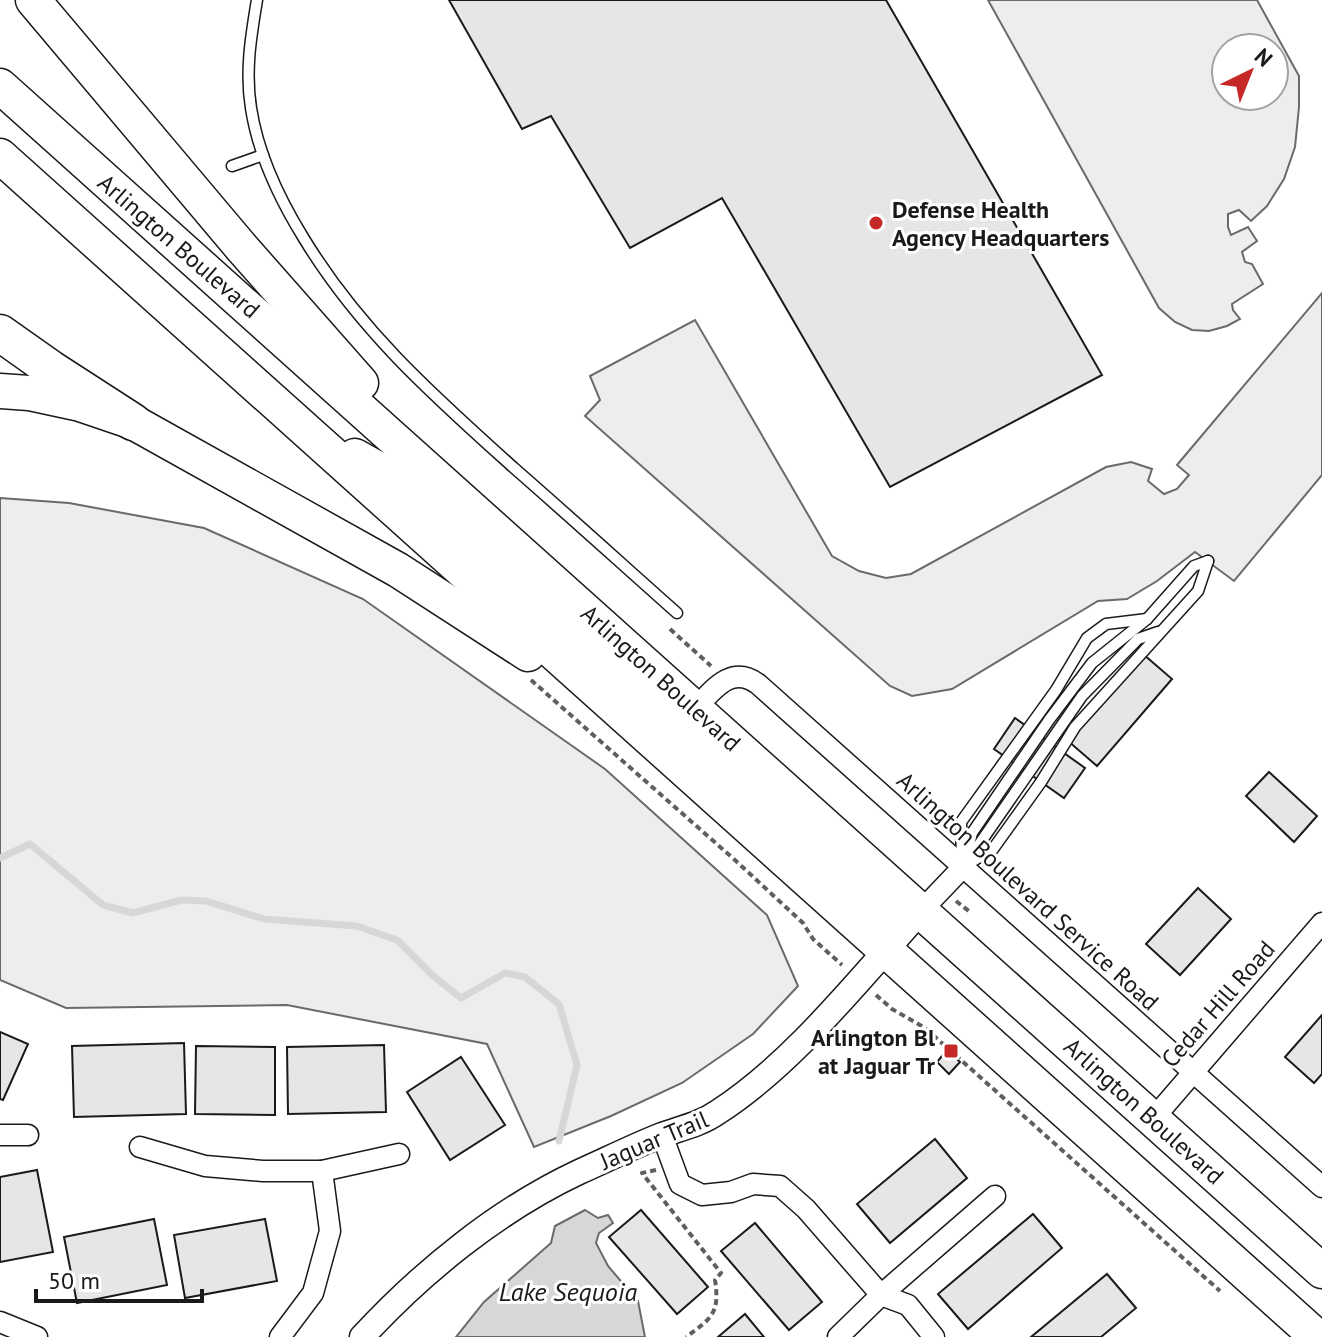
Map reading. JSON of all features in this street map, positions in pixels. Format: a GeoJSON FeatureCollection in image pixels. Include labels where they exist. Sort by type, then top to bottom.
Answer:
{"type":"FeatureCollection","features":[{"type":"Feature","properties":{"kind":"highway"},"geometry":{"type":"LineString","coordinates":[[33,0],[242,248],[467,504]]}},
{"type":"Feature","properties":{"kind":"highway","name":"Arlington Boulevard"},"geometry":{"type":"LineString","coordinates":[[0,86],[1322,1271]]}},
{"type":"Feature","properties":{"kind":"highway"},"geometry":{"type":"LineString","coordinates":[[0,156],[1317,1337]]}},
{"type":"Feature","properties":{"kind":"highway"},"geometry":{"type":"LineString","coordinates":[[0,333],[133,422],[398,570],[563,677],[664,753]]}},
{"type":"Feature","properties":{"kind":"highway"},"geometry":{"type":"LineString","coordinates":[[0,391],[29,393],[80,404],[133,422]]}},
{"type":"Feature","properties":{"kind":"highway"},"geometry":{"type":"LineString","coordinates":[[299,425],[401,482],[884,913],[902,917],[921,911]]}},
{"type":"Feature","properties":{"kind":"street","name":"Arlington Boulevard Service Road"},"geometry":{"type":"LineString","coordinates":[[695,709],[724,682],[736,677],[749,677],[1322,1187]]}},
{"type":"Feature","properties":{"kind":"street"},"geometry":{"type":"LineString","coordinates":[[921,911],[963,867]]}},
{"type":"Feature","properties":{"kind":"street","name":"Jaguar Trail"},"geometry":{"type":"LineString","coordinates":[[362,1337],[414,1285],[468,1241],[520,1205],[575,1174],[662,1135],[690,1127],[717,1113],[754,1086],[795,1048],[921,911]]}},
{"type":"Feature","properties":{"kind":"street","name":"Cedar Hill Road"},"geometry":{"type":"LineString","coordinates":[[1153,1119],[1322,923]]}},
{"type":"Feature","properties":{"kind":"street"},"geometry":{"type":"LineString","coordinates":[[0,1135],[28,1135]]}},
{"type":"Feature","properties":{"kind":"street"},"geometry":{"type":"LineString","coordinates":[[662,1135],[680,1184],[702,1195],[731,1192],[753,1184],[780,1186],[806,1209],[881,1295],[908,1305],[934,1337]]}},
{"type":"Feature","properties":{"kind":"street"},"geometry":{"type":"LineString","coordinates":[[140,1147],[205,1166],[322,1171],[399,1154]]}},
{"type":"Feature","properties":{"kind":"street"},"geometry":{"type":"LineString","coordinates":[[280,1337],[313,1293],[330,1231],[322,1171]]}},
{"type":"Feature","properties":{"kind":"street"},"geometry":{"type":"LineString","coordinates":[[838,1337],[881,1295],[995,1196]]}},
{"type":"Feature","properties":{"kind":"street"},"geometry":{"type":"LineString","coordinates":[[0,1322],[37,1337]]}},
{"type":"Feature","properties":{"kind":"lane"},"geometry":{"type":"LineString","coordinates":[[257,0],[248,62],[249,91],[263,155],[276,188],[341,296],[434,396],[677,613]]}},
{"type":"Feature","properties":{"kind":"lane"},"geometry":{"type":"LineString","coordinates":[[232,166],[263,155]]}},
{"type":"Feature","properties":{"kind":"lane"},"geometry":{"type":"LineString","coordinates":[[1208,561],[1198,591],[1161,632],[1138,639],[1082,696],[963,867],[972,833],[1092,663],[1147,619],[1194,566],[1208,561]]}},
{"type":"Feature","properties":{"kind":"lane"},"geometry":{"type":"LineString","coordinates":[[963,867],[961,822],[1056,690],[1087,638],[1106,624],[1147,619]]}},
{"type":"Feature","properties":{"kind":"path"},"geometry":{"type":"LineString","coordinates":[[527,677],[724,850],[803,923],[821,947],[858,980],[892,1009],[925,1028],[1228,1297]]}},
{"type":"Feature","properties":{"kind":"path"},"geometry":{"type":"LineString","coordinates":[[674,1166],[642,1173],[721,1273],[715,1280],[718,1300],[711,1319],[686,1337]]}},
{"type":"Feature","properties":{"kind":"shaded area"},"geometry":{"type":"Polygon","coordinates":[[[988,0],[1257,0],[1275,32],[1210,32],[1210,112],[1290,112],[1290,60],[1299,76],[1295,147],[1284,179],[1267,206],[1251,221],[1239,210],[1228,214],[1231,235],[1248,227],[1257,241],[1242,252],[1245,262],[1252,264],[1263,284],[1232,304],[1240,319],[1227,326],[1209,331],[1192,330],[1175,322],[1159,308],[988,0]]]}},
{"type":"Feature","properties":{"kind":"shaded area"},"geometry":{"type":"Polygon","coordinates":[[[1322,293],[1322,475],[1234,581],[1195,552],[1127,599],[1098,601],[952,689],[912,696],[890,686],[585,416],[600,400],[590,376],[695,320],[832,556],[859,571],[886,578],[911,574],[1106,467],[1131,462],[1152,469],[1148,481],[1164,494],[1177,489],[1189,475],[1177,465],[1322,293]]]}},
{"type":"Feature","properties":{"kind":"shaded area"},"geometry":{"type":"Polygon","coordinates":[[[0,498],[69,503],[204,528],[363,599],[605,769],[767,915],[798,986],[753,1034],[682,1083],[534,1147],[487,1044],[287,1005],[66,1008],[0,980],[0,498]]]}},
{"type":"Feature","properties":{"kind":"water","name":"Lake Sequoia"},"geometry":{"type":"Polygon","coordinates":[[[585,1210],[598,1218],[608,1215],[613,1223],[599,1233],[596,1243],[608,1266],[638,1301],[645,1337],[456,1337],[484,1302],[551,1243],[555,1226],[585,1210]]]}},
{"type":"Feature","properties":{"kind":"building","name":"Defense Health Agency Headquarters"},"geometry":{"type":"Polygon","coordinates":[[[449,0],[886,0],[1102,375],[890,487],[722,198],[630,248],[551,116],[522,129],[449,0]]]}},
{"type":"Feature","properties":{"kind":"building"},"geometry":{"type":"Polygon","coordinates":[[[1143,654],[1172,679],[1097,766],[1068,741],[1143,654]]]}},
{"type":"Feature","properties":{"kind":"building"},"geometry":{"type":"Polygon","coordinates":[[[1015,718],[1085,768],[1064,798],[994,749],[1015,718]]]}},
{"type":"Feature","properties":{"kind":"building"},"geometry":{"type":"Polygon","coordinates":[[[1269,772],[1317,816],[1294,842],[1246,796],[1269,772]]]}},
{"type":"Feature","properties":{"kind":"building"},"geometry":{"type":"Polygon","coordinates":[[[1198,888],[1231,919],[1180,975],[1146,944],[1198,888]]]}},
{"type":"Feature","properties":{"kind":"building"},"geometry":{"type":"Polygon","coordinates":[[[1322,1015],[1322,1074],[1314,1083],[1285,1057],[1322,1015]]]}},
{"type":"Feature","properties":{"kind":"building"},"geometry":{"type":"Polygon","coordinates":[[[0,1032],[28,1044],[3,1100],[0,1099],[0,1032]]]}},
{"type":"Feature","properties":{"kind":"building"},"geometry":{"type":"Polygon","coordinates":[[[184,1043],[186,1114],[74,1117],[72,1046],[184,1043]]]}},
{"type":"Feature","properties":{"kind":"building"},"geometry":{"type":"Polygon","coordinates":[[[384,1045],[386,1112],[288,1114],[287,1047],[384,1045]]]}},
{"type":"Feature","properties":{"kind":"building"},"geometry":{"type":"Polygon","coordinates":[[[196,1046],[275,1047],[275,1115],[195,1114],[196,1046]]]}},
{"type":"Feature","properties":{"kind":"building"},"geometry":{"type":"Polygon","coordinates":[[[947,1050],[960,1062],[949,1074],[937,1062],[947,1050]]]}},
{"type":"Feature","properties":{"kind":"building"},"geometry":{"type":"Polygon","coordinates":[[[461,1057],[505,1125],[450,1160],[407,1092],[461,1057]]]}},
{"type":"Feature","properties":{"kind":"building"},"geometry":{"type":"Polygon","coordinates":[[[935,1139],[967,1178],[890,1243],[857,1204],[935,1139]]]}},
{"type":"Feature","properties":{"kind":"building"},"geometry":{"type":"Polygon","coordinates":[[[37,1170],[53,1252],[0,1262],[0,1177],[37,1170]]]}},
{"type":"Feature","properties":{"kind":"building"},"geometry":{"type":"Polygon","coordinates":[[[641,1210],[708,1287],[677,1314],[609,1237],[641,1210]]]}},
{"type":"Feature","properties":{"kind":"building"},"geometry":{"type":"Polygon","coordinates":[[[1033,1214],[1062,1248],[968,1329],[938,1294],[1033,1214]]]}},
{"type":"Feature","properties":{"kind":"building"},"geometry":{"type":"Polygon","coordinates":[[[154,1219],[167,1285],[77,1303],[64,1237],[154,1219]]]}},
{"type":"Feature","properties":{"kind":"building"},"geometry":{"type":"Polygon","coordinates":[[[265,1219],[277,1281],[185,1298],[174,1235],[265,1219]]]}},
{"type":"Feature","properties":{"kind":"building"},"geometry":{"type":"Polygon","coordinates":[[[755,1223],[822,1302],[789,1330],[721,1251],[755,1223]]]}},
{"type":"Feature","properties":{"kind":"building"},"geometry":{"type":"Polygon","coordinates":[[[1107,1274],[1136,1308],[1101,1337],[1031,1337],[1107,1274]]]}},
{"type":"Feature","properties":{"kind":"building"},"geometry":{"type":"Polygon","coordinates":[[[745,1314],[764,1337],[718,1337],[745,1314]]]}},
{"type":"Feature","properties":{"kind":"waterway"},"geometry":{"type":"LineString","coordinates":[[0,858],[30,844],[103,905],[133,913],[181,900],[206,901],[264,919],[357,926],[397,940],[432,975],[461,998],[505,973],[525,977],[559,1004],[577,1065],[559,1141]]}},
{"type":"Feature","properties":{"kind":"place","name":"Defense Health Agency Headquarters"},"geometry":{"type":"Point","coordinates":[876,223]}},
{"type":"Feature","properties":{"kind":"place","name":"Arlington Bl at Jaguar Tr"},"geometry":{"type":"Point","coordinates":[951,1051]}}]}
